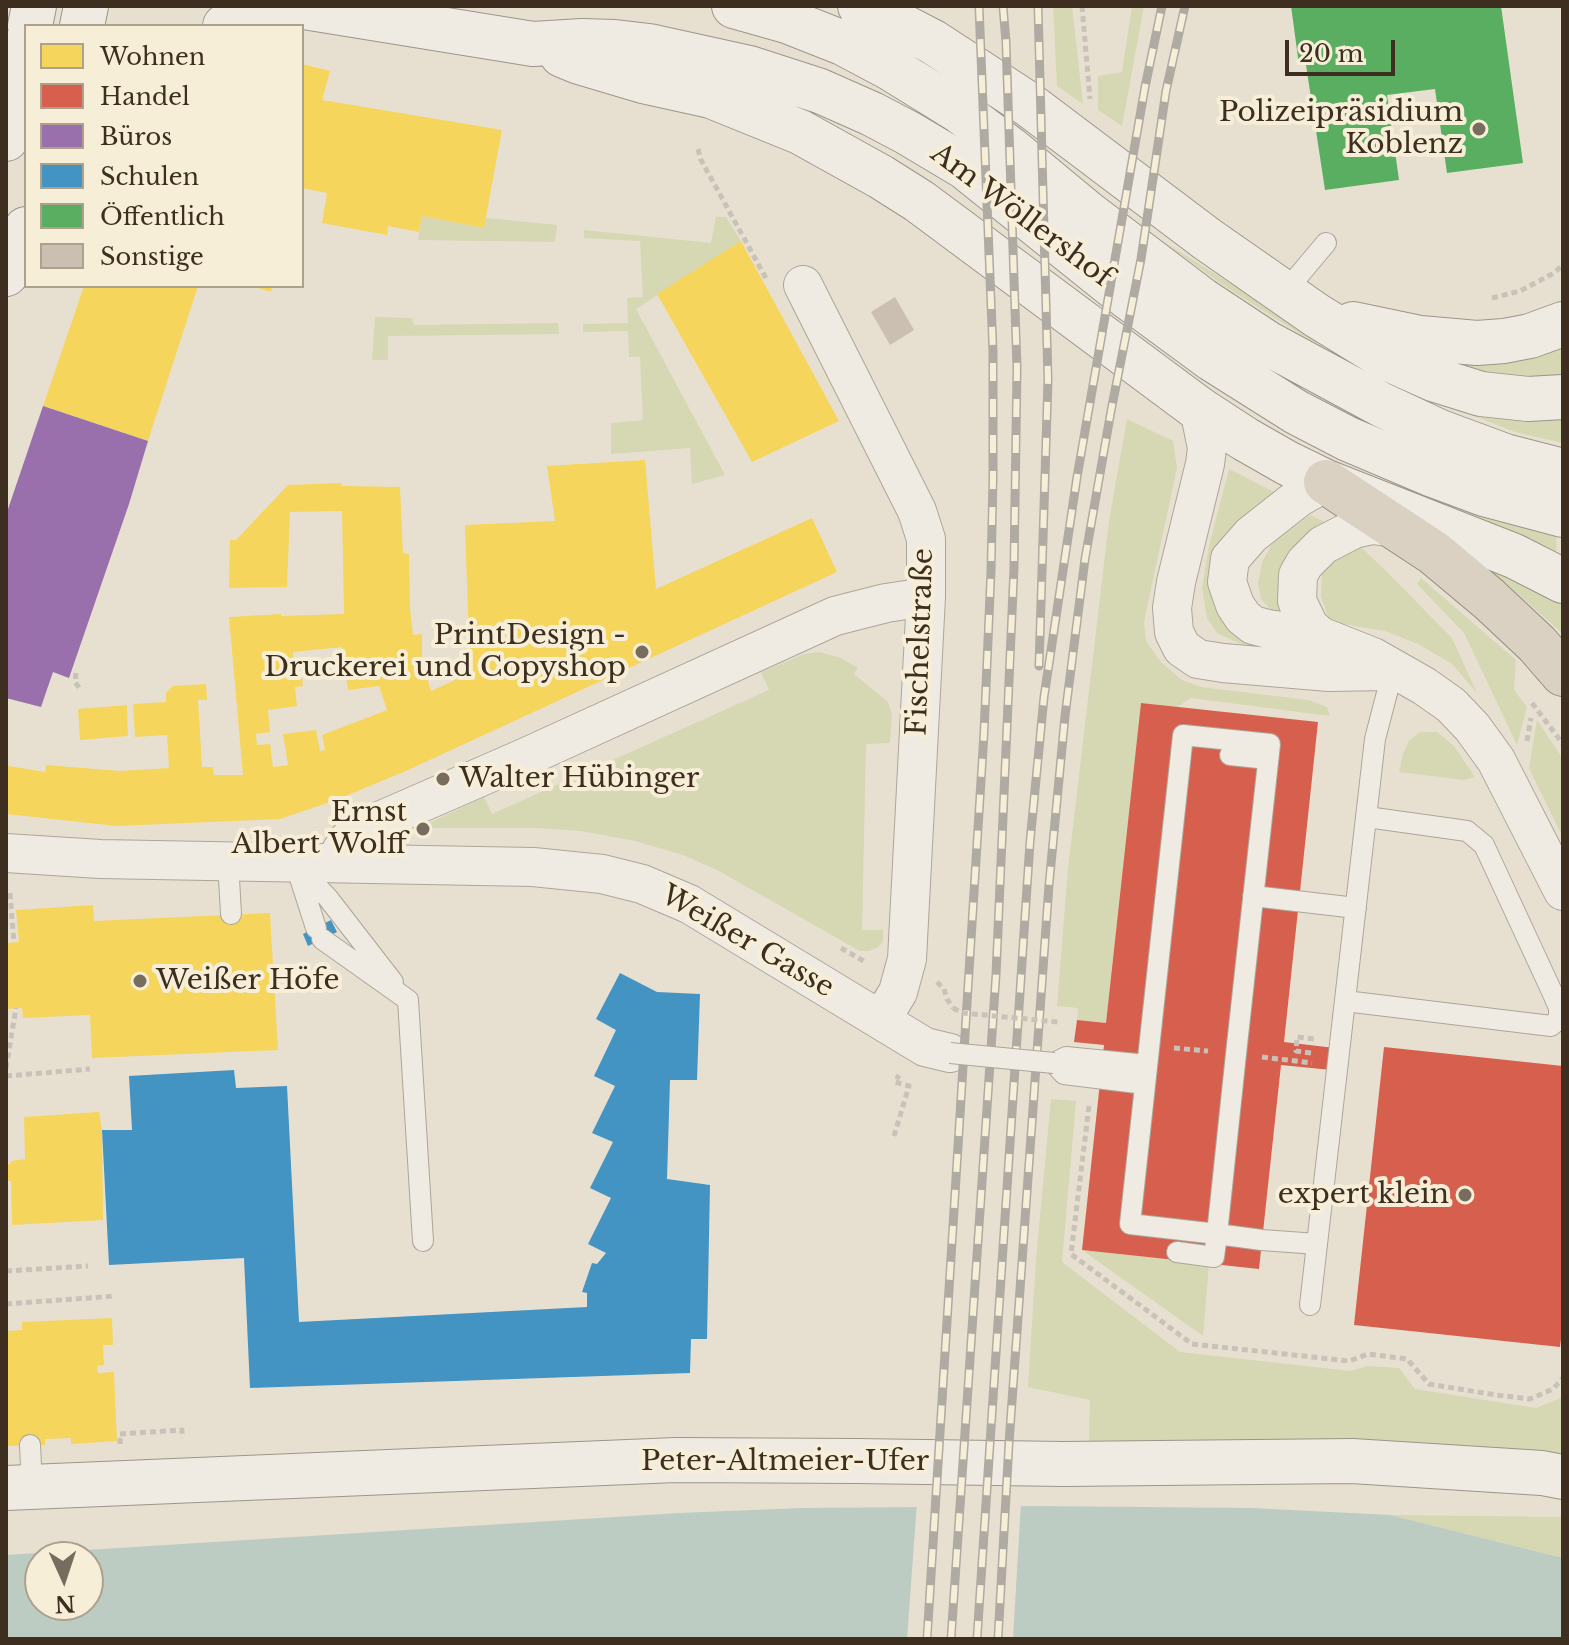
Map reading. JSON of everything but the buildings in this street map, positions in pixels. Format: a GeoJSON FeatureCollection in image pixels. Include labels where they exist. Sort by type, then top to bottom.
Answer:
{"type":"FeatureCollection","features":[{"type":"Feature","properties":{"kind":"highway"},"geometry":{"type":"LineString","coordinates":[[1326,482],[1434,553],[1537,644],[1563,674]]}},
{"type":"Feature","properties":{"kind":"street"},"geometry":{"type":"LineString","coordinates":[[231,24],[281,6]]}},
{"type":"Feature","properties":{"kind":"street","name":"Am Wöllershof"},"geometry":{"type":"LineString","coordinates":[[298,6],[533,44],[582,41],[649,46],[749,68],[843,100],[965,167],[1121,292],[1212,359],[1296,412],[1348,439],[1433,475],[1484,494],[1563,515]]}},
{"type":"Feature","properties":{"kind":"street","name":"Am Wöllershof"},"geometry":{"type":"LineString","coordinates":[[734,6],[787,21],[843,43],[934,95],[970,118],[1202,300],[1267,343],[1382,405],[1440,432],[1505,456],[1563,471]]}},
{"type":"Feature","properties":{"kind":"street"},"geometry":{"type":"LineString","coordinates":[[860,6],[901,18],[1028,104],[1207,239],[1300,304],[1386,358],[1433,379],[1481,394],[1528,399],[1563,397]]}},
{"type":"Feature","properties":{"kind":"street"},"geometry":{"type":"LineString","coordinates":[[711,96],[695,48],[705,25],[714,23],[797,45],[871,77],[934,95]]}},
{"type":"Feature","properties":{"kind":"street"},"geometry":{"type":"LineString","coordinates":[[533,44],[598,68],[711,96],[800,132],[919,201],[1199,409],[1287,463],[1326,482],[1514,556],[1563,581]]}},
{"type":"Feature","properties":{"kind":"street"},"geometry":{"type":"LineString","coordinates":[[6,139],[24,54]]}},
{"type":"Feature","properties":{"kind":"street"},"geometry":{"type":"LineString","coordinates":[[6,274],[15,261],[24,236]]}},
{"type":"Feature","properties":{"kind":"street","name":"Fischelstraße"},"geometry":{"type":"LineString","coordinates":[[803,285],[917,511],[926,539],[926,597],[907,959],[898,992],[881,1020]]}},
{"type":"Feature","properties":{"kind":"street"},"geometry":{"type":"LineString","coordinates":[[1300,304],[1392,333],[1448,341],[1504,341],[1563,324]]}},
{"type":"Feature","properties":{"kind":"street"},"geometry":{"type":"LineString","coordinates":[[1199,409],[1207,448],[1205,464],[1172,608],[1174,632],[1182,648],[1198,659],[1223,663],[1329,672],[1397,671]]}},
{"type":"Feature","properties":{"kind":"street"},"geometry":{"type":"LineString","coordinates":[[1326,482],[1298,498],[1251,535],[1230,559],[1227,582],[1235,605],[1253,625],[1320,636],[1373,657],[1451,705],[1496,760],[1563,891]]}},
{"type":"Feature","properties":{"kind":"street"},"geometry":{"type":"LineString","coordinates":[[1320,636],[1309,626],[1297,601],[1298,575],[1305,563],[1323,545],[1354,529],[1372,525],[1397,528]]}},
{"type":"Feature","properties":{"kind":"street"},"geometry":{"type":"LineString","coordinates":[[339,863],[340,853],[348,840],[368,826],[835,616],[926,597]]}},
{"type":"Feature","properties":{"kind":"street","name":"Weißer Gasse"},"geometry":{"type":"LineString","coordinates":[[6,853],[100,859],[555,869],[602,874],[642,884],[689,904],[925,1047],[950,1053]]}},
{"type":"Feature","properties":{"kind":"street","name":"Peter-Altmeier-Ufer"},"geometry":{"type":"LineString","coordinates":[[23,1473],[676,1460],[1064,1464],[1352,1461],[1542,1473],[1563,1477]]}},
{"type":"Feature","properties":{"kind":"lane"},"geometry":{"type":"LineString","coordinates":[[1300,304],[1326,243]]}},
{"type":"Feature","properties":{"kind":"lane"},"geometry":{"type":"LineString","coordinates":[[1310,1305],[1378,728],[1388,689],[1397,671]]}},
{"type":"Feature","properties":{"kind":"lane"},"geometry":{"type":"LineString","coordinates":[[1177,1252],[1214,1257],[1217,1234],[1270,744],[1183,735],[1130,1224],[1217,1234],[1262,1240],[1317,1244]]}},
{"type":"Feature","properties":{"kind":"lane"},"geometry":{"type":"LineString","coordinates":[[1230,755],[1268,759]]}},
{"type":"Feature","properties":{"kind":"lane"},"geometry":{"type":"LineString","coordinates":[[1345,1001],[1551,1026],[1559,1019],[1559,1008],[1553,994],[1484,845],[1467,831],[1367,817]]}},
{"type":"Feature","properties":{"kind":"lane"},"geometry":{"type":"LineString","coordinates":[[228,861],[231,914]]}},
{"type":"Feature","properties":{"kind":"lane"},"geometry":{"type":"LineString","coordinates":[[294,862],[319,933],[408,1000]]}},
{"type":"Feature","properties":{"kind":"lane"},"geometry":{"type":"LineString","coordinates":[[294,862],[347,920],[408,1000],[423,1241]]}},
{"type":"Feature","properties":{"kind":"lane"},"geometry":{"type":"LineString","coordinates":[[1253,896],[1356,908]]}},
{"type":"Feature","properties":{"kind":"lane"},"geometry":{"type":"LineString","coordinates":[[950,1053],[1054,1063],[1066,1057],[1147,1065]]}},
{"type":"Feature","properties":{"kind":"lane"},"geometry":{"type":"LineString","coordinates":[[1054,1063],[1064,1074],[1075,1076],[1147,1065]]}},
{"type":"Feature","properties":{"kind":"path"},"geometry":{"type":"LineString","coordinates":[[1082,6],[1089,92]]}},
{"type":"Feature","properties":{"kind":"path"},"geometry":{"type":"LineString","coordinates":[[1487,300],[1520,291],[1563,265]]}},
{"type":"Feature","properties":{"kind":"path"},"geometry":{"type":"LineString","coordinates":[[76,673],[75,682],[80,689]]}},
{"type":"Feature","properties":{"kind":"path"},"geometry":{"type":"LineString","coordinates":[[1525,747],[1531,718]]}},
{"type":"Feature","properties":{"kind":"path"},"geometry":{"type":"LineString","coordinates":[[10,893],[14,943]]}},
{"type":"Feature","properties":{"kind":"path"},"geometry":{"type":"LineString","coordinates":[[6,1068],[16,1008]]}},
{"type":"Feature","properties":{"kind":"path"},"geometry":{"type":"LineString","coordinates":[[953,1008],[963,1013],[1058,1022]]}},
{"type":"Feature","properties":{"kind":"path"},"geometry":{"type":"LineString","coordinates":[[1147,1065],[1236,1054]]}},
{"type":"Feature","properties":{"kind":"path"},"geometry":{"type":"LineString","coordinates":[[6,1076],[90,1069]]}},
{"type":"Feature","properties":{"kind":"path"},"geometry":{"type":"LineString","coordinates":[[1075,1076],[1088,1086],[1091,1095],[1071,1254],[1192,1344],[1349,1361],[1368,1354],[1407,1359],[1429,1384],[1530,1399],[1553,1389],[1563,1378]]}},
{"type":"Feature","properties":{"kind":"path"},"geometry":{"type":"LineString","coordinates":[[894,1136],[909,1086],[895,1082],[898,1077]]}},
{"type":"Feature","properties":{"kind":"path"},"geometry":{"type":"LineString","coordinates":[[6,1271],[88,1266]]}},
{"type":"Feature","properties":{"kind":"path"},"geometry":{"type":"LineString","coordinates":[[6,1304],[115,1296]]}},
{"type":"Feature","properties":{"kind":"green space"},"geometry":{"type":"Polygon","coordinates":[[[1053,6],[1072,6],[1083,104],[1057,86],[1053,6]]]}},
{"type":"Feature","properties":{"kind":"green space"},"geometry":{"type":"Polygon","coordinates":[[[1132,6],[1144,6],[1122,126],[1098,110],[1098,76],[1122,72],[1132,6]]]}},
{"type":"Feature","properties":{"kind":"green space"},"geometry":{"type":"Polygon","coordinates":[[[422,216],[484,228],[486,218],[557,225],[555,242],[418,240],[422,216]]]}},
{"type":"Feature","properties":{"kind":"green space"},"geometry":{"type":"Polygon","coordinates":[[[716,217],[726,217],[741,241],[636,309],[725,475],[692,484],[690,448],[611,454],[611,423],[643,420],[640,357],[629,357],[628,331],[583,332],[583,324],[628,323],[627,298],[643,297],[640,241],[584,238],[584,230],[711,243],[716,217]]]}},
{"type":"Feature","properties":{"kind":"green space"},"geometry":{"type":"Polygon","coordinates":[[[1159,239],[1312,334],[1563,406],[1563,443],[1515,432],[1429,398],[1310,340],[1226,287],[1159,239]]]}},
{"type":"Feature","properties":{"kind":"green space"},"geometry":{"type":"Polygon","coordinates":[[[375,317],[412,318],[414,325],[558,323],[559,334],[388,336],[388,360],[372,360],[375,317]]]}},
{"type":"Feature","properties":{"kind":"green space"},"geometry":{"type":"Polygon","coordinates":[[[1563,342],[1563,373],[1544,378],[1500,377],[1453,368],[1418,349],[1563,342]]]}},
{"type":"Feature","properties":{"kind":"green space"},"geometry":{"type":"Polygon","coordinates":[[[1127,419],[1173,441],[1177,468],[1144,622],[1146,641],[1161,662],[1182,680],[1201,687],[1308,700],[1327,707],[1330,716],[1191,698],[1177,707],[1142,703],[1106,1023],[1077,1020],[1078,1008],[1057,1006],[1068,869],[1109,521],[1127,419]]]}},
{"type":"Feature","properties":{"kind":"green space"},"geometry":{"type":"Polygon","coordinates":[[[1229,469],[1278,494],[1223,542],[1255,647],[1217,633],[1207,618],[1202,588],[1209,546],[1229,469]]]}},
{"type":"Feature","properties":{"kind":"green space"},"geometry":{"type":"Polygon","coordinates":[[[1395,480],[1556,532],[1557,562],[1391,485],[1395,480]]]}},
{"type":"Feature","properties":{"kind":"green space"},"geometry":{"type":"Polygon","coordinates":[[[1310,515],[1327,523],[1288,619],[1272,611],[1261,599],[1258,584],[1262,562],[1272,544],[1310,515]]]}},
{"type":"Feature","properties":{"kind":"green space"},"geometry":{"type":"Polygon","coordinates":[[[1359,545],[1452,638],[1477,693],[1452,664],[1418,644],[1385,631],[1330,622],[1321,597],[1322,573],[1335,559],[1359,545]]]}},
{"type":"Feature","properties":{"kind":"green space"},"geometry":{"type":"Polygon","coordinates":[[[1469,557],[1546,592],[1563,605],[1563,634],[1509,586],[1469,557]]]}},
{"type":"Feature","properties":{"kind":"green space"},"geometry":{"type":"Polygon","coordinates":[[[1421,578],[1516,660],[1514,690],[1527,707],[1517,745],[1464,633],[1417,584],[1421,578]]]}},
{"type":"Feature","properties":{"kind":"green space"},"geometry":{"type":"Polygon","coordinates":[[[819,652],[841,658],[858,668],[854,674],[888,702],[892,714],[890,743],[866,744],[862,930],[883,930],[883,941],[878,947],[860,951],[717,870],[683,855],[635,841],[581,831],[536,828],[431,828],[429,823],[484,797],[492,814],[769,690],[761,672],[804,654],[819,652]]]}},
{"type":"Feature","properties":{"kind":"green space"},"geometry":{"type":"Polygon","coordinates":[[[1537,720],[1563,759],[1563,838],[1529,768],[1537,720]]]}},
{"type":"Feature","properties":{"kind":"green space"},"geometry":{"type":"Polygon","coordinates":[[[1420,732],[1437,732],[1454,746],[1475,777],[1464,780],[1399,772],[1409,741],[1420,732]]]}},
{"type":"Feature","properties":{"kind":"green space"},"geometry":{"type":"Polygon","coordinates":[[[1051,1099],[1076,1101],[1062,1262],[1180,1352],[1350,1371],[1368,1366],[1399,1368],[1415,1389],[1536,1408],[1563,1397],[1563,1460],[1089,1444],[1090,1400],[1028,1387],[1051,1099]]]}},
{"type":"Feature","properties":{"kind":"green space"},"geometry":{"type":"Polygon","coordinates":[[[1082,1250],[1209,1264],[1203,1336],[1082,1250]]]}},
{"type":"Feature","properties":{"kind":"green space"},"geometry":{"type":"Polygon","coordinates":[[[1390,1515],[1563,1517],[1563,1558],[1390,1515]]]}},
{"type":"Feature","properties":{"kind":"shaded area"},"geometry":{"type":"Polygon","coordinates":[[[1034,1506],[1251,1508],[1390,1515],[1563,1558],[1563,1639],[6,1639],[6,1555],[24,1554],[24,1621],[104,1621],[104,1549],[802,1508],[1034,1506]]]}},
{"type":"Feature","properties":{"kind":"pier"},"geometry":{"type":"Polygon","coordinates":[[[917,1502],[1021,1502],[1013,1639],[907,1639],[917,1502]]]}},
{"type":"Feature","properties":{"kind":"railway"},"geometry":{"type":"LineString","coordinates":[[927,1639],[984,733],[991,571],[993,352],[979,6]]}},
{"type":"Feature","properties":{"kind":"railway"},"geometry":{"type":"LineString","coordinates":[[951,1639],[996,975],[1014,568],[1017,368],[1003,6]]}},
{"type":"Feature","properties":{"kind":"railway"},"geometry":{"type":"LineString","coordinates":[[1038,6],[1048,380],[1039,666]]}},
{"type":"Feature","properties":{"kind":"railway"},"geometry":{"type":"LineString","coordinates":[[977,1639],[1030,842],[1044,697],[1077,477],[1162,6]]}},
{"type":"Feature","properties":{"kind":"railway"},"geometry":{"type":"LineString","coordinates":[[998,1639],[1049,885],[1065,716],[1085,559],[1141,259],[1166,91],[1185,6]]}},
{"type":"Feature","properties":{"kind":"place","name":"Polizeipräsidium Koblenz"},"geometry":{"type":"Point","coordinates":[1479,129]}},
{"type":"Feature","properties":{"kind":"place","name":"PrintDesign - Druckerei und Copyshop"},"geometry":{"type":"Point","coordinates":[642,652]}},
{"type":"Feature","properties":{"kind":"place","name":"Walter Hübinger"},"geometry":{"type":"Point","coordinates":[443,779]}},
{"type":"Feature","properties":{"kind":"place","name":"Ernst Albert Wolff"},"geometry":{"type":"Point","coordinates":[423,829]}},
{"type":"Feature","properties":{"kind":"place","name":"Weißer Höfe"},"geometry":{"type":"Point","coordinates":[140,981]}},
{"type":"Feature","properties":{"kind":"place","name":"expert klein"},"geometry":{"type":"Point","coordinates":[1465,1195]}}]}
